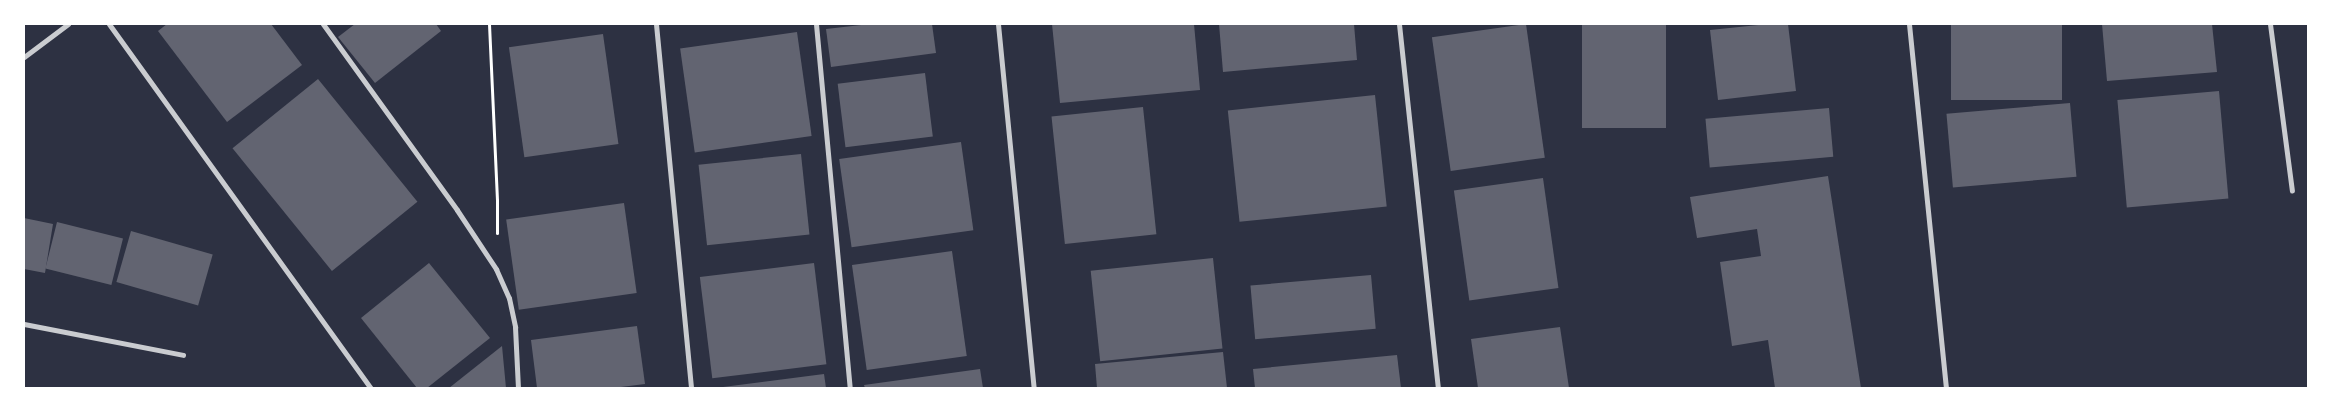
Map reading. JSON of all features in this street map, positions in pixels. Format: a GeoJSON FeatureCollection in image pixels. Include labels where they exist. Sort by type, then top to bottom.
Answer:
{"type":"FeatureCollection","features":[{"type":"Feature","properties":{"kind":"street"},"geometry":{"type":"LineString","coordinates":[[24,57],[68,24]]}},
{"type":"Feature","properties":{"kind":"street"},"geometry":{"type":"LineString","coordinates":[[109,24],[371,388]]}},
{"type":"Feature","properties":{"kind":"street"},"geometry":{"type":"LineString","coordinates":[[324,24],[457,210],[496,269],[509,298],[515,327],[518,388]]}},
{"type":"Feature","properties":{"kind":"street"},"geometry":{"type":"LineString","coordinates":[[656,24],[691,388]]}},
{"type":"Feature","properties":{"kind":"street"},"geometry":{"type":"LineString","coordinates":[[816,24],[850,388]]}},
{"type":"Feature","properties":{"kind":"street"},"geometry":{"type":"LineString","coordinates":[[998,24],[1034,388]]}},
{"type":"Feature","properties":{"kind":"street"},"geometry":{"type":"LineString","coordinates":[[1399,24],[1438,388]]}},
{"type":"Feature","properties":{"kind":"street"},"geometry":{"type":"LineString","coordinates":[[1909,24],[1946,388]]}},
{"type":"Feature","properties":{"kind":"street"},"geometry":{"type":"LineString","coordinates":[[2270,24],[2292,191]]}},
{"type":"Feature","properties":{"kind":"street"},"geometry":{"type":"LineString","coordinates":[[24,324],[183,355]]}},
{"type":"Feature","properties":{"kind":"path"},"geometry":{"type":"LineString","coordinates":[[489,24],[497,200],[496,269]]}},
{"type":"Feature","properties":{"kind":"building"},"geometry":{"type":"Polygon","coordinates":[[[167,24],[271,24],[302,65],[227,122],[158,31],[167,24]]]}},
{"type":"Feature","properties":{"kind":"building"},"geometry":{"type":"Polygon","coordinates":[[[355,24],[436,24],[441,31],[375,83],[338,37],[355,24]]]}},
{"type":"Feature","properties":{"kind":"building"},"geometry":{"type":"Polygon","coordinates":[[[870,24],[932,24],[936,53],[831,67],[826,29],[870,24]]]}},
{"type":"Feature","properties":{"kind":"building"},"geometry":{"type":"Polygon","coordinates":[[[1052,24],[1194,24],[1200,90],[1060,103],[1052,24]]]}},
{"type":"Feature","properties":{"kind":"building"},"geometry":{"type":"Polygon","coordinates":[[[1219,24],[1354,24],[1357,60],[1223,72],[1219,24]]]}},
{"type":"Feature","properties":{"kind":"building"},"geometry":{"type":"Polygon","coordinates":[[[1526,24],[1545,158],[1451,171],[1432,37],[1526,24]]]}},
{"type":"Feature","properties":{"kind":"building"},"geometry":{"type":"Polygon","coordinates":[[[1582,24],[1666,24],[1666,128],[1582,128],[1582,24]]]}},
{"type":"Feature","properties":{"kind":"building"},"geometry":{"type":"Polygon","coordinates":[[[1768,24],[1788,24],[1796,91],[1718,100],[1710,30],[1768,24]]]}},
{"type":"Feature","properties":{"kind":"building"},"geometry":{"type":"Polygon","coordinates":[[[1951,24],[2062,24],[2062,100],[1951,100],[1951,24]]]}},
{"type":"Feature","properties":{"kind":"building"},"geometry":{"type":"Polygon","coordinates":[[[2102,24],[2212,24],[2217,72],[2107,81],[2102,24]]]}},
{"type":"Feature","properties":{"kind":"building"},"geometry":{"type":"Polygon","coordinates":[[[797,32],[812,136],[695,152],[680,48],[797,32]]]}},
{"type":"Feature","properties":{"kind":"building"},"geometry":{"type":"Polygon","coordinates":[[[603,34],[618,144],[524,157],[509,47],[603,34]]]}},
{"type":"Feature","properties":{"kind":"building"},"geometry":{"type":"Polygon","coordinates":[[[925,73],[933,137],[845,147],[838,84],[925,73]]]}},
{"type":"Feature","properties":{"kind":"building"},"geometry":{"type":"Polygon","coordinates":[[[318,79],[417,202],[332,271],[233,148],[318,79]]]}},
{"type":"Feature","properties":{"kind":"building"},"geometry":{"type":"Polygon","coordinates":[[[2219,91],[2228,199],[2127,207],[2117,100],[2219,91]]]}},
{"type":"Feature","properties":{"kind":"building"},"geometry":{"type":"Polygon","coordinates":[[[1375,95],[1387,206],[1240,222],[1228,110],[1375,95]]]}},
{"type":"Feature","properties":{"kind":"building"},"geometry":{"type":"Polygon","coordinates":[[[2070,103],[2076,177],[1953,188],[1946,114],[2070,103]]]}},
{"type":"Feature","properties":{"kind":"building"},"geometry":{"type":"Polygon","coordinates":[[[1143,107],[1156,234],[1065,244],[1052,117],[1143,107]]]}},
{"type":"Feature","properties":{"kind":"building"},"geometry":{"type":"Polygon","coordinates":[[[1829,108],[1833,157],[1710,168],[1705,119],[1829,108]]]}},
{"type":"Feature","properties":{"kind":"building"},"geometry":{"type":"Polygon","coordinates":[[[961,142],[973,230],[852,247],[839,159],[961,142]]]}},
{"type":"Feature","properties":{"kind":"building"},"geometry":{"type":"Polygon","coordinates":[[[801,154],[809,235],[707,245],[699,165],[801,154]]]}},
{"type":"Feature","properties":{"kind":"building"},"geometry":{"type":"Polygon","coordinates":[[[1828,176],[1861,388],[1775,388],[1768,340],[1732,346],[1720,262],[1761,256],[1757,229],[1697,238],[1690,197],[1828,176]]]}},
{"type":"Feature","properties":{"kind":"building"},"geometry":{"type":"Polygon","coordinates":[[[1543,178],[1558,288],[1469,300],[1454,191],[1543,178]]]}},
{"type":"Feature","properties":{"kind":"building"},"geometry":{"type":"Polygon","coordinates":[[[624,203],[637,293],[519,310],[506,220],[624,203]]]}},
{"type":"Feature","properties":{"kind":"building"},"geometry":{"type":"Polygon","coordinates":[[[24,218],[53,224],[45,273],[24,269],[24,218]]]}},
{"type":"Feature","properties":{"kind":"building"},"geometry":{"type":"Polygon","coordinates":[[[57,222],[123,238],[111,285],[45,269],[57,222]]]}},
{"type":"Feature","properties":{"kind":"building"},"geometry":{"type":"Polygon","coordinates":[[[131,231],[213,254],[198,305],[116,282],[131,231]]]}},
{"type":"Feature","properties":{"kind":"building"},"geometry":{"type":"Polygon","coordinates":[[[952,251],[967,356],[867,370],[852,265],[952,251]]]}},
{"type":"Feature","properties":{"kind":"building"},"geometry":{"type":"Polygon","coordinates":[[[1213,258],[1223,349],[1100,361],[1091,271],[1213,258]]]}},
{"type":"Feature","properties":{"kind":"building"},"geometry":{"type":"Polygon","coordinates":[[[429,263],[490,338],[427,388],[417,388],[361,318],[429,263]]]}},
{"type":"Feature","properties":{"kind":"building"},"geometry":{"type":"Polygon","coordinates":[[[814,263],[826,364],[712,378],[700,277],[814,263]]]}},
{"type":"Feature","properties":{"kind":"building"},"geometry":{"type":"Polygon","coordinates":[[[1371,275],[1376,329],[1255,339],[1250,286],[1371,275]]]}},
{"type":"Feature","properties":{"kind":"building"},"geometry":{"type":"Polygon","coordinates":[[[637,326],[645,384],[613,388],[537,388],[531,340],[637,326]]]}},
{"type":"Feature","properties":{"kind":"building"},"geometry":{"type":"Polygon","coordinates":[[[1560,327],[1569,388],[1478,388],[1471,339],[1560,327]]]}},
{"type":"Feature","properties":{"kind":"building"},"geometry":{"type":"Polygon","coordinates":[[[502,346],[506,388],[449,388],[502,346]]]}},
{"type":"Feature","properties":{"kind":"building"},"geometry":{"type":"Polygon","coordinates":[[[1223,352],[1227,388],[1097,388],[1095,364],[1223,352]]]}},
{"type":"Feature","properties":{"kind":"building"},"geometry":{"type":"Polygon","coordinates":[[[1397,355],[1401,388],[1255,388],[1253,369],[1397,355]]]}},
{"type":"Feature","properties":{"kind":"building"},"geometry":{"type":"Polygon","coordinates":[[[980,369],[983,388],[865,388],[864,385],[980,369]]]}},
{"type":"Feature","properties":{"kind":"building"},"geometry":{"type":"Polygon","coordinates":[[[824,374],[826,388],[723,388],[723,387],[824,374]]]}}]}
